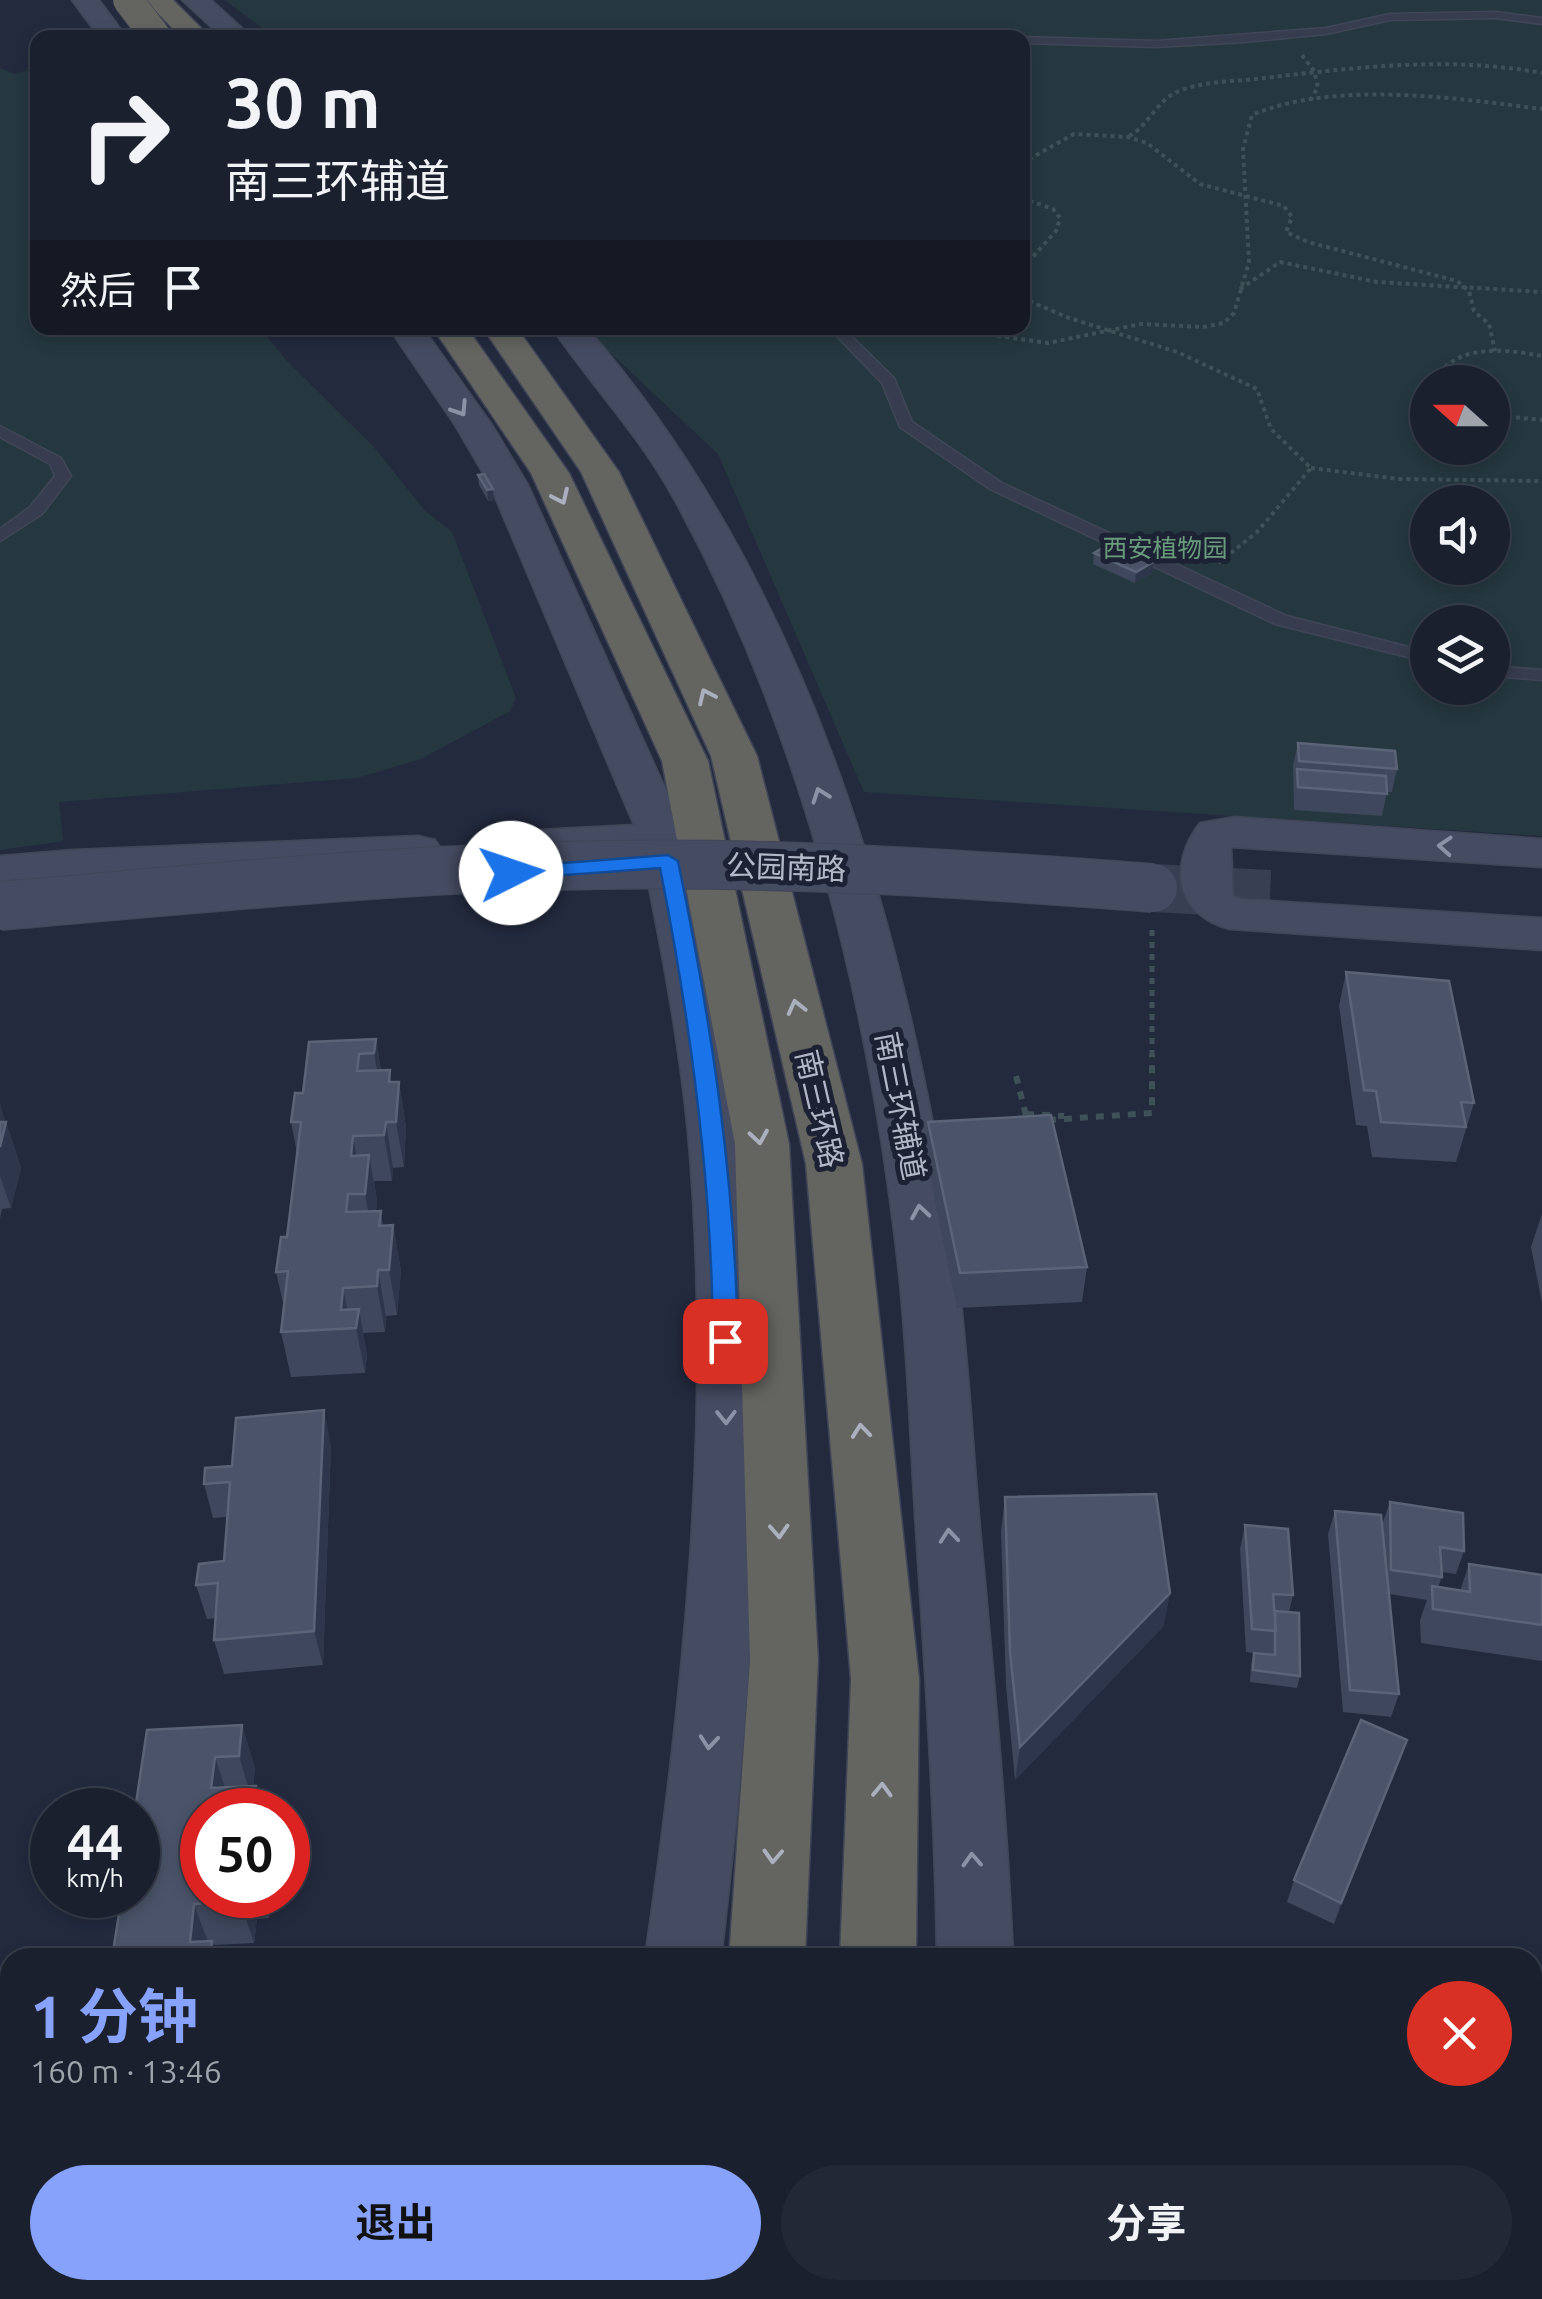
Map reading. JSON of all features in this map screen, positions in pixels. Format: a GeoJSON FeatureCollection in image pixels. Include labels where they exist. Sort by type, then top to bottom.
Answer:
{"type":"FeatureCollection","features":[{"type":"Feature","properties":{"kind":"highway"},"geometry":{"type":"LineString","coordinates":[[128,0],[151,30]]}},
{"type":"Feature","properties":{"kind":"highway"},"geometry":{"type":"LineString","coordinates":[[158,0],[190,30]]}},
{"type":"Feature","properties":{"kind":"highway","name":"南三环路"},"geometry":{"type":"LineString","coordinates":[[455,335],[550,473],[685,761],[762,1144],[784,1660],[769,1948]]}},
{"type":"Feature","properties":{"kind":"highway","name":"南三环路"},"geometry":{"type":"LineString","coordinates":[[505,335],[600,472],[734,756],[834,1164],[885,1679],[878,1948]]}},
{"type":"Feature","properties":{"kind":"main road"},"geometry":{"type":"LineString","coordinates":[[86,0],[108,30]]}},
{"type":"Feature","properties":{"kind":"main road"},"geometry":{"type":"LineString","coordinates":[[195,0],[231,30]]}},
{"type":"Feature","properties":{"kind":"main road"},"geometry":{"type":"LineString","coordinates":[[411,335],[508,483],[633,764],[665,850],[692,976],[715,1139],[725,1304],[726,1452],[715,1676],[684,1948]]}},
{"type":"Feature","properties":{"kind":"main road","name":"南三环辅道"},"geometry":{"type":"LineString","coordinates":[[576,335],[605,369],[694,498],[768,659],[854,897],[908,1140],[928,1264],[962,1694],[975,1948]]}},
{"type":"Feature","properties":{"kind":"main road"},"geometry":{"type":"LineString","coordinates":[[1542,853],[1235,831],[1217,834],[1207,846],[1210,898],[1230,914],[1542,934]]}},
{"type":"Feature","properties":{"kind":"main road","name":"公园南路"},"geometry":{"type":"LineString","coordinates":[[0,881],[406,852],[783,844],[1152,893]]}},
{"type":"Feature","properties":{"kind":"main road"},"geometry":{"type":"LineString","coordinates":[[0,872],[73,864],[665,850]]}},
{"type":"Feature","properties":{"kind":"main road"},"geometry":{"type":"LineString","coordinates":[[0,909],[665,850]]}},
{"type":"Feature","properties":{"kind":"main road","name":"公园南路"},"geometry":{"type":"LineString","coordinates":[[0,909],[408,872],[599,865],[870,870],[1152,893]]}},
{"type":"Feature","properties":{"kind":"main road"},"geometry":{"type":"LineString","coordinates":[[1542,885],[1268,882],[1542,910]]}},
{"type":"Feature","properties":{"kind":"lane"},"geometry":{"type":"LineString","coordinates":[[1030,40],[1156,44],[1286,35],[1390,17],[1496,15],[1542,20]]}},
{"type":"Feature","properties":{"kind":"lane"},"geometry":{"type":"LineString","coordinates":[[843,335],[889,381],[906,424],[996,486],[1281,620],[1410,652]]}},
{"type":"Feature","properties":{"kind":"lane"},"geometry":{"type":"LineString","coordinates":[[0,431],[56,461],[63,476],[48,500],[24,524],[0,536]]}},
{"type":"Feature","properties":{"kind":"lane"},"geometry":{"type":"LineString","coordinates":[[1510,672],[1542,675]]}},
{"type":"Feature","properties":{"kind":"path"},"geometry":{"type":"LineString","coordinates":[[1286,35],[1314,72],[1318,88],[1310,102]]}},
{"type":"Feature","properties":{"kind":"path"},"geometry":{"type":"LineString","coordinates":[[1128,137],[1144,130],[1163,99],[1174,92],[1391,65],[1499,66],[1542,73]]}},
{"type":"Feature","properties":{"kind":"path"},"geometry":{"type":"LineString","coordinates":[[991,335],[1048,343],[1142,324],[1203,327],[1224,322],[1234,313],[1249,262],[1243,149],[1252,115],[1266,105],[1428,98],[1542,110]]}},
{"type":"Feature","properties":{"kind":"path"},"geometry":{"type":"LineString","coordinates":[[1030,158],[1074,134],[1147,142],[1200,184],[1243,192],[1284,206],[1292,217],[1286,232],[1382,262],[1446,275],[1469,291],[1474,311],[1489,324],[1495,352]]}},
{"type":"Feature","properties":{"kind":"path"},"geometry":{"type":"LineString","coordinates":[[1030,201],[1053,209],[1060,218],[1056,231],[1030,260]]}},
{"type":"Feature","properties":{"kind":"path"},"geometry":{"type":"LineString","coordinates":[[1238,290],[1280,262],[1339,277],[1469,291],[1542,292]]}},
{"type":"Feature","properties":{"kind":"path"},"geometry":{"type":"LineString","coordinates":[[1030,301],[1102,330],[1205,361],[1257,388],[1271,430],[1312,468],[1362,478],[1428,482],[1542,481]]}},
{"type":"Feature","properties":{"kind":"path"},"geometry":{"type":"LineString","coordinates":[[1446,365],[1462,356],[1495,352],[1542,356]]}},
{"type":"Feature","properties":{"kind":"path"},"geometry":{"type":"LineString","coordinates":[[1510,417],[1542,420]]}},
{"type":"Feature","properties":{"kind":"path"},"geometry":{"type":"LineString","coordinates":[[1190,580],[1236,553],[1272,520],[1312,468]]}},
{"type":"Feature","properties":{"kind":"path"},"geometry":{"type":"LineString","coordinates":[[1016,1076],[1026,1118],[1152,1114],[1152,893]]}},
{"type":"Feature","properties":{"kind":"green space","name":"西安植物园"},"geometry":{"type":"Polygon","coordinates":[[[225,0],[1542,0],[1542,836],[864,792],[718,454],[591,335],[1030,335],[1030,30],[265,30],[225,0]]]}},
{"type":"Feature","properties":{"kind":"green space"},"geometry":{"type":"Polygon","coordinates":[[[0,68],[14,74],[30,72],[30,335],[266,335],[373,446],[425,511],[452,532],[516,698],[510,711],[421,759],[357,778],[59,802],[63,841],[0,850],[0,68]]]}},
{"type":"Feature","properties":{"kind":"building"},"geometry":{"type":"Polygon","coordinates":[[[484,474],[493,489],[487,490],[478,475],[484,474]]]}},
{"type":"Feature","properties":{"kind":"building"},"geometry":{"type":"Polygon","coordinates":[[[1112,542],[1153,562],[1136,572],[1094,553],[1112,542]]]}},
{"type":"Feature","properties":{"kind":"building"},"geometry":{"type":"Polygon","coordinates":[[[1298,743],[1395,751],[1397,769],[1299,761],[1298,743]]]}},
{"type":"Feature","properties":{"kind":"building"},"geometry":{"type":"Polygon","coordinates":[[[1297,769],[1386,776],[1387,794],[1298,787],[1297,769]]]}},
{"type":"Feature","properties":{"kind":"building"},"geometry":{"type":"Polygon","coordinates":[[[1346,972],[1449,981],[1474,1103],[1461,1102],[1466,1127],[1381,1122],[1376,1091],[1364,1090],[1346,972]]]}},
{"type":"Feature","properties":{"kind":"building"},"geometry":{"type":"Polygon","coordinates":[[[376,1039],[374,1053],[359,1054],[357,1071],[390,1070],[389,1082],[399,1082],[396,1122],[386,1122],[384,1135],[353,1136],[351,1156],[369,1155],[365,1194],[348,1194],[346,1212],[381,1211],[379,1226],[393,1225],[389,1270],[378,1270],[377,1286],[343,1288],[341,1310],[359,1309],[356,1328],[281,1332],[288,1271],[276,1272],[281,1237],[287,1237],[301,1122],[291,1122],[295,1093],[303,1093],[309,1042],[376,1039]]]}},
{"type":"Feature","properties":{"kind":"building"},"geometry":{"type":"Polygon","coordinates":[[[1051,1115],[1087,1267],[960,1273],[928,1122],[1051,1115]]]}},
{"type":"Feature","properties":{"kind":"building"},"geometry":{"type":"Polygon","coordinates":[[[0,1122],[6,1122],[0,1147],[0,1122]]]}},
{"type":"Feature","properties":{"kind":"building"},"geometry":{"type":"Polygon","coordinates":[[[324,1410],[314,1631],[214,1640],[218,1583],[196,1585],[199,1564],[224,1561],[230,1482],[204,1484],[205,1468],[232,1466],[236,1418],[324,1410]]]}},
{"type":"Feature","properties":{"kind":"building"},"geometry":{"type":"Polygon","coordinates":[[[1156,1494],[1170,1593],[1020,1747],[1010,1652],[1005,1497],[1156,1494]]]}},
{"type":"Feature","properties":{"kind":"building"},"geometry":{"type":"Polygon","coordinates":[[[1390,1502],[1463,1513],[1464,1551],[1440,1547],[1442,1577],[1391,1570],[1390,1502]]]}},
{"type":"Feature","properties":{"kind":"building"},"geometry":{"type":"Polygon","coordinates":[[[1335,1511],[1381,1515],[1399,1694],[1350,1690],[1335,1511]]]}},
{"type":"Feature","properties":{"kind":"building"},"geometry":{"type":"Polygon","coordinates":[[[1245,1525],[1288,1529],[1293,1595],[1273,1594],[1276,1631],[1252,1629],[1245,1525]]]}},
{"type":"Feature","properties":{"kind":"building"},"geometry":{"type":"Polygon","coordinates":[[[1469,1564],[1542,1575],[1542,1625],[1433,1609],[1432,1586],[1470,1592],[1469,1564]]]}},
{"type":"Feature","properties":{"kind":"building"},"geometry":{"type":"Polygon","coordinates":[[[1275,1611],[1299,1613],[1300,1676],[1253,1670],[1254,1653],[1275,1655],[1275,1611]]]}},
{"type":"Feature","properties":{"kind":"building"},"geometry":{"type":"Polygon","coordinates":[[[1361,1720],[1407,1740],[1341,1903],[1294,1880],[1361,1720]]]}},
{"type":"Feature","properties":{"kind":"building"},"geometry":{"type":"Polygon","coordinates":[[[242,1725],[239,1756],[215,1757],[211,1788],[180,1788],[180,1918],[193,1918],[190,1942],[212,1941],[211,1948],[114,1948],[118,1918],[160,1918],[160,1788],[138,1788],[147,1730],[242,1725]]]}},
{"type":"Feature","properties":{"kind":"tunnel"},"geometry":{"type":"LineString","coordinates":[[1153,888],[1270,894]]}},
{"type":"Feature","properties":{"kind":"route"},"geometry":{"type":"LineString","coordinates":[[511,873],[668,861],[692,976],[715,1139],[725,1341]]}}]}
